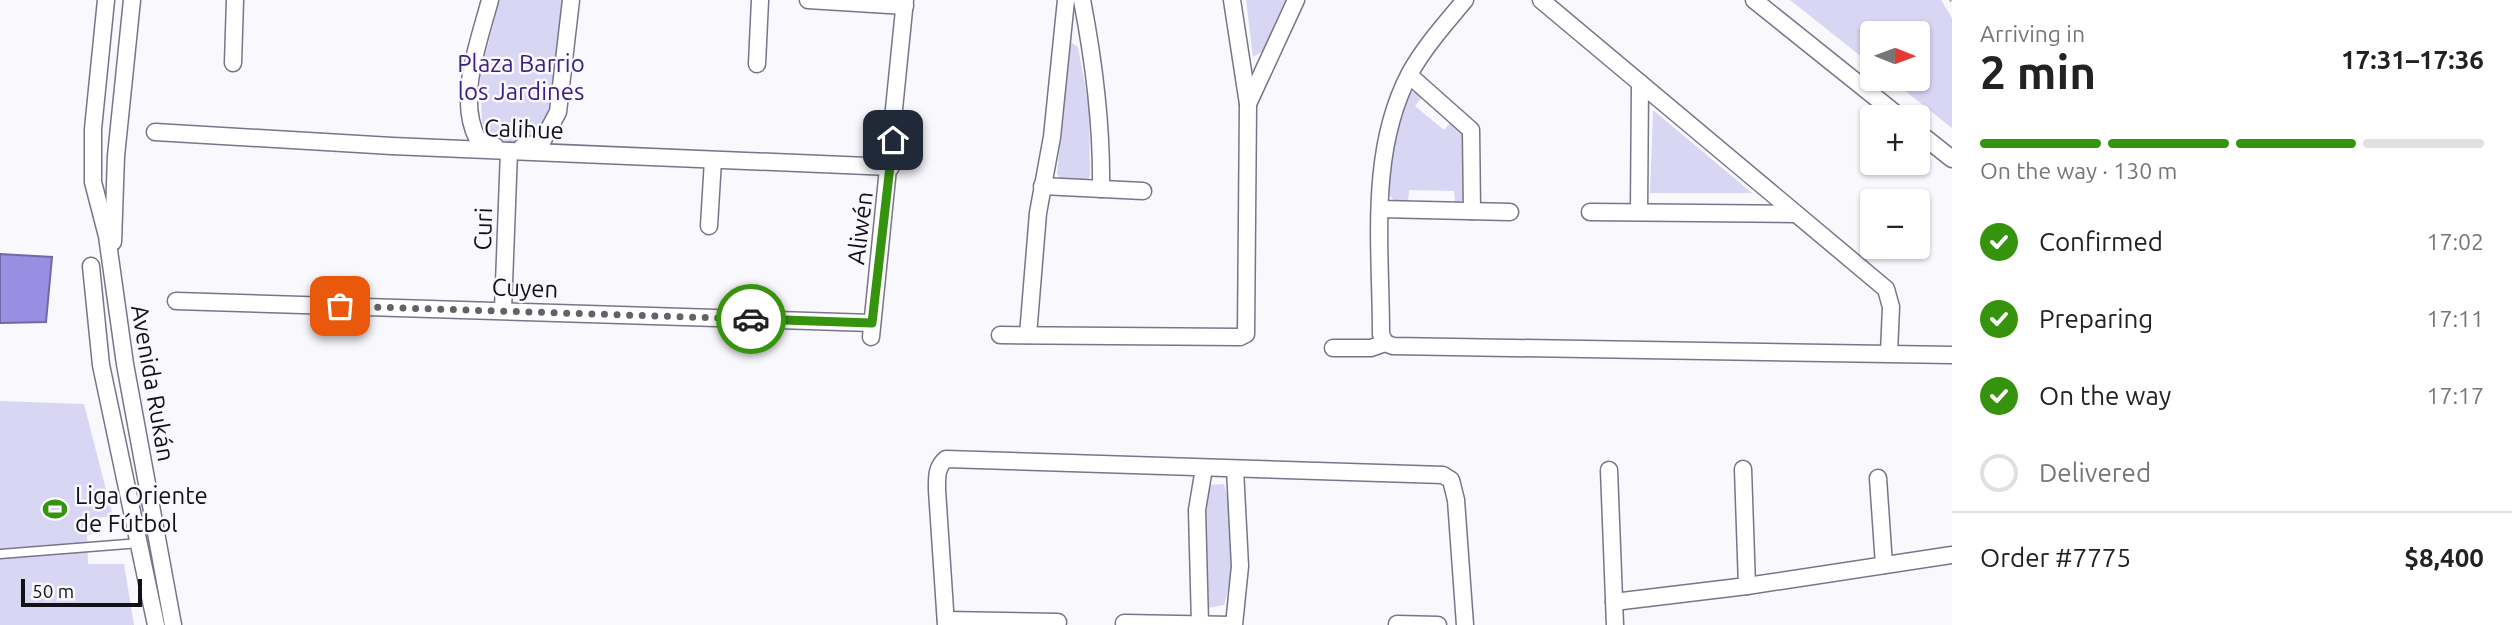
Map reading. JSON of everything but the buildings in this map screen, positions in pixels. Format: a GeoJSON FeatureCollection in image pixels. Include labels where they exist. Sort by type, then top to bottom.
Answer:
{"type":"FeatureCollection","features":[{"type":"Feature","properties":{"kind":"street","name":"Avenida Rukán"},"geometry":{"type":"LineString","coordinates":[[106,0],[93,129],[93,182],[112,272],[125,364],[173,625]]}},
{"type":"Feature","properties":{"kind":"street","name":"Avenida Rukán"},"geometry":{"type":"LineString","coordinates":[[112,272],[116,156],[132,0]]}},
{"type":"Feature","properties":{"kind":"street"},"geometry":{"type":"LineString","coordinates":[[233,63],[235,0]]}},
{"type":"Feature","properties":{"kind":"street"},"geometry":{"type":"LineString","coordinates":[[490,0],[472,70],[470,124],[478,140],[509,151],[542,142],[552,127],[558,112],[571,0]]}},
{"type":"Feature","properties":{"kind":"street"},"geometry":{"type":"LineString","coordinates":[[757,64],[760,0]]}},
{"type":"Feature","properties":{"kind":"street"},"geometry":{"type":"LineString","coordinates":[[808,0],[905,3]]}},
{"type":"Feature","properties":{"kind":"street"},"geometry":{"type":"LineString","coordinates":[[1028,335],[1042,186],[1052,137],[1066,0]]}},
{"type":"Feature","properties":{"kind":"street"},"geometry":{"type":"LineString","coordinates":[[1082,0],[1097,95],[1101,189]]}},
{"type":"Feature","properties":{"kind":"street"},"geometry":{"type":"LineString","coordinates":[[1000,335],[1244,336],[1248,104],[1232,0]]}},
{"type":"Feature","properties":{"kind":"street"},"geometry":{"type":"LineString","coordinates":[[1248,104],[1296,0]]}},
{"type":"Feature","properties":{"kind":"street"},"geometry":{"type":"LineString","coordinates":[[1385,343],[1381,334],[1383,144],[1409,75],[1425,49],[1465,0]]}},
{"type":"Feature","properties":{"kind":"street"},"geometry":{"type":"LineString","coordinates":[[1541,0],[1889,292],[1889,354]]}},
{"type":"Feature","properties":{"kind":"street"},"geometry":{"type":"LineString","coordinates":[[1754,0],[1885,105]]}},
{"type":"Feature","properties":{"kind":"street","name":"Aliwén"},"geometry":{"type":"LineString","coordinates":[[872,330],[891,167],[905,3]]}},
{"type":"Feature","properties":{"kind":"street"},"geometry":{"type":"LineString","coordinates":[[1409,75],[1471,130],[1472,211]]}},
{"type":"Feature","properties":{"kind":"street"},"geometry":{"type":"LineString","coordinates":[[1639,212],[1640,83]]}},
{"type":"Feature","properties":{"kind":"street","name":"Calihue"},"geometry":{"type":"LineString","coordinates":[[155,132],[509,151],[891,167]]}},
{"type":"Feature","properties":{"kind":"street"},"geometry":{"type":"LineString","coordinates":[[1930,142],[1952,159]]}},
{"type":"Feature","properties":{"kind":"street","name":"Curi"},"geometry":{"type":"LineString","coordinates":[[503,310],[509,151]]}},
{"type":"Feature","properties":{"kind":"street"},"geometry":{"type":"LineString","coordinates":[[709,226],[713,160]]}},
{"type":"Feature","properties":{"kind":"street"},"geometry":{"type":"LineString","coordinates":[[1042,186],[1143,191]]}},
{"type":"Feature","properties":{"kind":"street"},"geometry":{"type":"LineString","coordinates":[[1381,209],[1510,212]]}},
{"type":"Feature","properties":{"kind":"street"},"geometry":{"type":"LineString","coordinates":[[1590,212],[1796,214]]}},
{"type":"Feature","properties":{"kind":"street"},"geometry":{"type":"LineString","coordinates":[[90,266],[101,365],[156,625]]}},
{"type":"Feature","properties":{"kind":"street","name":"Cuyen"},"geometry":{"type":"LineString","coordinates":[[176,302],[503,310],[872,330]]}},
{"type":"Feature","properties":{"kind":"street"},"geometry":{"type":"LineString","coordinates":[[1333,348],[1371,348],[1385,343],[1393,346],[1952,355]]}},
{"type":"Feature","properties":{"kind":"street"},"geometry":{"type":"LineString","coordinates":[[1058,622],[946,623],[937,490],[940,464],[946,459],[1443,475],[1451,480],[1456,500],[1465,625]]}},
{"type":"Feature","properties":{"kind":"street"},"geometry":{"type":"LineString","coordinates":[[1199,624],[1197,510],[1204,468]]}},
{"type":"Feature","properties":{"kind":"street"},"geometry":{"type":"LineString","coordinates":[[1124,623],[1233,625],[1240,566],[1235,469]]}},
{"type":"Feature","properties":{"kind":"street"},"geometry":{"type":"LineString","coordinates":[[1743,469],[1746,586]]}},
{"type":"Feature","properties":{"kind":"street"},"geometry":{"type":"LineString","coordinates":[[1609,471],[1615,625]]}},
{"type":"Feature","properties":{"kind":"street"},"geometry":{"type":"LineString","coordinates":[[1878,478],[1884,565]]}},
{"type":"Feature","properties":{"kind":"street"},"geometry":{"type":"LineString","coordinates":[[1614,602],[1746,586],[1952,555]]}},
{"type":"Feature","properties":{"kind":"street"},"geometry":{"type":"LineString","coordinates":[[1396,624],[1438,625]]}},
{"type":"Feature","properties":{"kind":"lane"},"geometry":{"type":"LineString","coordinates":[[0,554],[140,543]]}},
{"type":"Feature","properties":{"kind":"green space","name":"Plaza Barrio los Jardines"},"geometry":{"type":"Polygon","coordinates":[[[500,0],[571,0],[556,109],[531,144],[500,142],[482,124],[480,74],[500,0]]]}},
{"type":"Feature","properties":{"kind":"green space"},"geometry":{"type":"Polygon","coordinates":[[[1246,0],[1287,0],[1265,50],[1253,57],[1246,0]]]}},
{"type":"Feature","properties":{"kind":"green space"},"geometry":{"type":"Polygon","coordinates":[[[1790,0],[1941,0],[1952,18],[1952,128],[1930,111],[1930,105],[1923,105],[1905,91],[1930,91],[1930,21],[1860,21],[1860,55],[1790,0]]]}},
{"type":"Feature","properties":{"kind":"green space"},"geometry":{"type":"Polygon","coordinates":[[[1070,42],[1078,47],[1089,107],[1090,175],[1087,181],[1061,179],[1057,174],[1070,42]]]}},
{"type":"Feature","properties":{"kind":"green space"},"geometry":{"type":"Polygon","coordinates":[[[1414,92],[1422,97],[1415,106],[1444,130],[1451,122],[1464,135],[1465,197],[1460,202],[1455,202],[1454,191],[1409,190],[1408,202],[1395,201],[1390,196],[1388,170],[1394,130],[1403,104],[1409,93],[1414,92]]]}},
{"type":"Feature","properties":{"kind":"green space"},"geometry":{"type":"Polygon","coordinates":[[[1653,110],[1752,193],[1650,193],[1653,110]]]}},
{"type":"Feature","properties":{"kind":"green space","name":"Liga Oriente de Fútbol"},"geometry":{"type":"Polygon","coordinates":[[[0,401],[84,404],[113,517],[101,517],[99,533],[87,535],[88,564],[124,564],[134,625],[0,625],[0,401]]]}},
{"type":"Feature","properties":{"kind":"green space"},"geometry":{"type":"Polygon","coordinates":[[[1224,484],[1233,530],[1231,574],[1224,605],[1207,608],[1207,485],[1224,484]]]}},
{"type":"Feature","properties":{"kind":"shaded area"},"geometry":{"type":"Polygon","coordinates":[[[0,254],[52,257],[46,322],[0,323],[0,254]]]}},
{"type":"Feature","properties":{"kind":"way so far"},"geometry":{"type":"LineString","coordinates":[[340,306],[751,319]]}},
{"type":"Feature","properties":{"kind":"place","name":"Liga Oriente de Fútbol"},"geometry":{"type":"Point","coordinates":[55,509]}},
{"type":"Feature","properties":{"kind":"route"},"geometry":{"type":"LineString","coordinates":[[751,319],[872,323],[893,140]]}}]}
